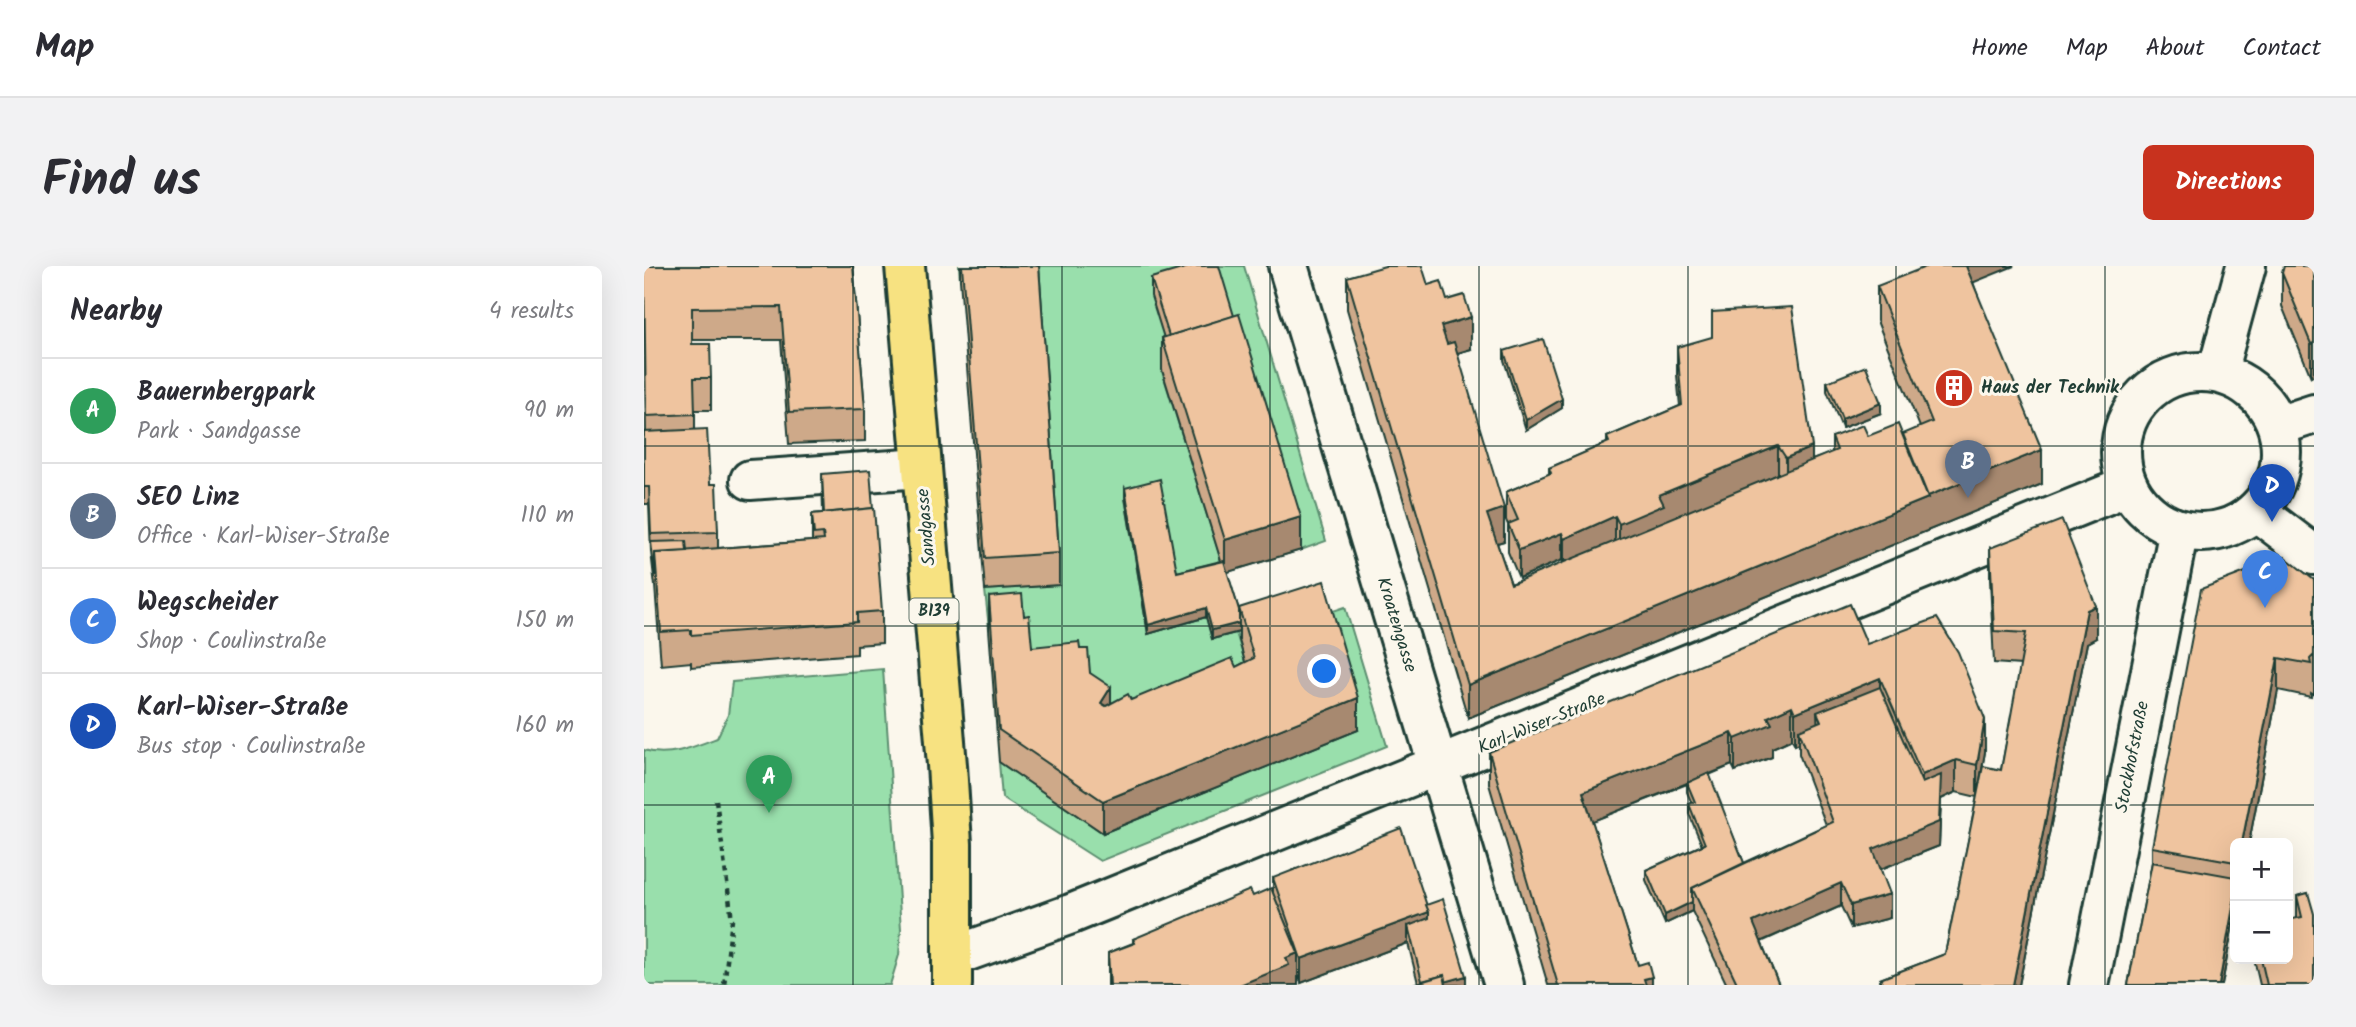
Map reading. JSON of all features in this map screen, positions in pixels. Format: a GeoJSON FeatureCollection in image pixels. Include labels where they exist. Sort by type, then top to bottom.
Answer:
{"type":"FeatureCollection","features":[{"type":"Feature","properties":{"kind":"main road","name":"Sandgasse"},"geometry":{"type":"LineString","coordinates":[[905,266],[947,765],[953,971]]}},
{"type":"Feature","properties":{"kind":"street","name":"Kroatengasse"},"geometry":{"type":"LineString","coordinates":[[1288,266],[1504,985]]}},
{"type":"Feature","properties":{"kind":"street"},"geometry":{"type":"LineString","coordinates":[[2217,373],[2246,266]]}},
{"type":"Feature","properties":{"kind":"street"},"geometry":{"type":"LineString","coordinates":[[2217,373],[2237,380],[2255,391],[2269,407],[2278,426],[2281,463],[2273,489],[2256,511],[2243,521],[2212,532],[2179,529],[2149,513],[2128,485],[2121,447],[2124,428],[2145,395],[2160,383],[2178,375],[2217,373]]}},
{"type":"Feature","properties":{"kind":"street"},"geometry":{"type":"LineString","coordinates":[[2278,426],[2314,414]]}},
{"type":"Feature","properties":{"kind":"street"},"geometry":{"type":"LineString","coordinates":[[750,480],[922,468]]}},
{"type":"Feature","properties":{"kind":"street","name":"Karl-Wiser-Straße"},"geometry":{"type":"LineString","coordinates":[[953,971],[1071,914],[2128,485]]}},
{"type":"Feature","properties":{"kind":"street"},"geometry":{"type":"LineString","coordinates":[[2256,511],[2314,555]]}},
{"type":"Feature","properties":{"kind":"street","name":"Stockhofstraße"},"geometry":{"type":"LineString","coordinates":[[2089,985],[2179,529]]}},
{"type":"Feature","properties":{"kind":"path"},"geometry":{"type":"LineString","coordinates":[[716,800],[732,920],[724,985]]}},
{"type":"Feature","properties":{"kind":"green space"},"geometry":{"type":"Polygon","coordinates":[[[959,266],[1244,266],[1326,541],[1301,550],[1217,276],[1173,367],[1162,371],[1224,570],[1177,581],[1125,498],[1148,634],[1206,617],[1212,639],[1236,633],[1254,690],[1131,732],[1032,680],[1022,627],[989,629],[985,590],[1059,585],[1036,274],[960,280],[959,266]]]}},
{"type":"Feature","properties":{"kind":"green space"},"geometry":{"type":"Polygon","coordinates":[[[1345,607],[1387,746],[1100,861],[1002,798],[999,762],[1103,833],[1324,614],[1345,607]]]}},
{"type":"Feature","properties":{"kind":"green space"},"geometry":{"type":"Polygon","coordinates":[[[883,669],[901,929],[899,955],[890,985],[644,985],[644,750],[672,752],[717,738],[728,715],[732,682],[883,669]]]}},
{"type":"Feature","properties":{"kind":"building"},"geometry":{"type":"Polygon","coordinates":[[[644,266],[853,266],[865,409],[789,412],[781,307],[692,308],[692,344],[710,344],[711,378],[694,378],[695,414],[646,416],[644,266]]]}},
{"type":"Feature","properties":{"kind":"building"},"geometry":{"type":"Polygon","coordinates":[[[962,266],[1039,266],[1059,553],[985,558],[962,266]]]}},
{"type":"Feature","properties":{"kind":"building"},"geometry":{"type":"Polygon","coordinates":[[[1192,266],[1219,266],[1234,316],[1169,336],[1151,278],[1192,266]]]}},
{"type":"Feature","properties":{"kind":"building"},"geometry":{"type":"Polygon","coordinates":[[[1385,266],[1422,266],[1428,285],[1441,281],[1447,300],[1464,295],[1471,317],[1441,326],[1447,344],[1454,342],[1504,508],[1487,514],[1511,584],[1837,450],[1832,437],[1863,425],[1868,436],[1898,424],[1928,498],[1468,685],[1347,277],[1385,266]]]}},
{"type":"Feature","properties":{"kind":"building","name":"Haus der Technik"},"geometry":{"type":"Polygon","coordinates":[[[1928,266],[1966,266],[2042,450],[1928,496],[1903,434],[1932,422],[1877,286],[1928,266]]]}},
{"type":"Feature","properties":{"kind":"building"},"geometry":{"type":"Polygon","coordinates":[[[2284,266],[2314,266],[2314,343],[2311,344],[2282,273],[2284,266]]]}},
{"type":"Feature","properties":{"kind":"building"},"geometry":{"type":"Polygon","coordinates":[[[1792,307],[1812,447],[1786,458],[1778,446],[1659,495],[1664,505],[1619,524],[1615,516],[1564,539],[1562,533],[1519,550],[1508,524],[1518,520],[1506,492],[1551,473],[1549,468],[1609,442],[1607,437],[1682,405],[1677,347],[1712,337],[1712,312],[1792,307]]]}},
{"type":"Feature","properties":{"kind":"building"},"geometry":{"type":"Polygon","coordinates":[[[1239,314],[1301,517],[1225,540],[1162,338],[1239,314]]]}},
{"type":"Feature","properties":{"kind":"building"},"geometry":{"type":"Polygon","coordinates":[[[1543,339],[1562,399],[1526,420],[1504,351],[1543,339]]]}},
{"type":"Feature","properties":{"kind":"building"},"geometry":{"type":"Polygon","coordinates":[[[1866,366],[1881,403],[1842,419],[1827,382],[1866,366]]]}},
{"type":"Feature","properties":{"kind":"building"},"geometry":{"type":"Polygon","coordinates":[[[707,429],[710,484],[716,484],[718,532],[651,534],[649,487],[644,487],[644,432],[707,429]]]}},
{"type":"Feature","properties":{"kind":"building"},"geometry":{"type":"Polygon","coordinates":[[[870,470],[873,508],[824,513],[822,474],[870,470]]]}},
{"type":"Feature","properties":{"kind":"building"},"geometry":{"type":"Polygon","coordinates":[[[1160,479],[1177,572],[1224,561],[1239,610],[1239,623],[1212,630],[1206,608],[1148,625],[1125,488],[1160,479]]]}},
{"type":"Feature","properties":{"kind":"building"},"geometry":{"type":"Polygon","coordinates":[[[874,508],[882,611],[857,613],[857,622],[691,635],[691,630],[661,632],[655,553],[824,540],[823,533],[814,534],[812,514],[874,508]]]}},
{"type":"Feature","properties":{"kind":"building"},"geometry":{"type":"Polygon","coordinates":[[[2062,520],[2096,606],[2087,610],[2013,985],[1883,985],[1880,979],[1945,954],[1983,766],[2001,770],[2026,633],[1994,631],[1990,548],[2062,520]]]}},
{"type":"Feature","properties":{"kind":"building"},"geometry":{"type":"Polygon","coordinates":[[[686,541],[687,551],[655,553],[655,576],[651,542],[686,541]]]}},
{"type":"Feature","properties":{"kind":"building"},"geometry":{"type":"Polygon","coordinates":[[[2285,557],[2314,580],[2314,655],[2310,659],[2311,664],[2278,658],[2243,838],[2230,838],[2230,861],[2152,847],[2201,589],[2285,557]]]}},
{"type":"Feature","properties":{"kind":"building"},"geometry":{"type":"Polygon","coordinates":[[[1324,581],[1358,698],[1103,801],[999,730],[989,597],[1022,594],[1024,616],[1029,615],[1032,647],[1079,642],[1080,649],[1088,649],[1090,673],[1111,687],[1101,703],[1106,706],[1128,694],[1131,700],[1232,658],[1236,667],[1254,658],[1239,608],[1324,581]]]}},
{"type":"Feature","properties":{"kind":"building"},"geometry":{"type":"Polygon","coordinates":[[[1850,604],[1867,644],[1937,618],[1958,652],[1985,719],[1977,765],[1956,760],[1922,775],[1880,678],[1795,713],[1792,706],[1768,717],[1772,724],[1735,739],[1732,733],[1583,792],[1638,965],[1648,962],[1652,977],[1644,979],[1646,985],[1558,985],[1489,752],[1850,604]]]}},
{"type":"Feature","properties":{"kind":"building"},"geometry":{"type":"Polygon","coordinates":[[[1880,687],[1922,783],[1941,775],[1939,822],[1873,849],[1890,894],[1851,905],[1841,883],[1753,922],[1779,985],[1727,985],[1737,983],[1692,888],[1833,822],[1799,730],[1821,721],[1817,712],[1880,687]]]}},
{"type":"Feature","properties":{"kind":"building"},"geometry":{"type":"Polygon","coordinates":[[[1709,773],[1744,863],[1692,888],[1692,902],[1665,915],[1646,870],[1705,844],[1689,804],[1695,802],[1687,783],[1709,773]]]}},
{"type":"Feature","properties":{"kind":"building"},"geometry":{"type":"Polygon","coordinates":[[[1401,828],[1429,912],[1301,959],[1273,878],[1401,828]]]}},
{"type":"Feature","properties":{"kind":"building"},"geometry":{"type":"Polygon","coordinates":[[[2152,862],[2230,876],[2230,924],[2219,985],[2128,985],[2152,862]]]}},
{"type":"Feature","properties":{"kind":"building"},"geometry":{"type":"Polygon","coordinates":[[[1271,888],[1298,953],[1286,958],[1289,965],[1240,985],[1110,985],[1108,953],[1135,943],[1133,939],[1250,890],[1253,896],[1271,888]]]}},
{"type":"Feature","properties":{"kind":"building"},"geometry":{"type":"Polygon","coordinates":[[[2308,893],[2314,914],[2314,985],[2267,985],[2262,964],[2293,964],[2293,919],[2302,917],[2297,896],[2308,893]]]}},
{"type":"Feature","properties":{"kind":"building"},"geometry":{"type":"Polygon","coordinates":[[[1443,899],[1466,976],[1445,982],[1444,975],[1422,981],[1408,926],[1429,918],[1426,905],[1443,899]]]}},
{"type":"Feature","properties":{"kind":"building"},"geometry":{"type":"Polygon","coordinates":[[[1444,975],[1446,985],[1410,985],[1444,975]]]}},
{"type":"Feature","properties":{"kind":"place","name":"Haus der Technik"},"geometry":{"type":"Point","coordinates":[1954,388]}},
{"type":"Feature","properties":{"kind":"place","name":"SEO Linz"},"geometry":{"type":"Point","coordinates":[1968,498]}},
{"type":"Feature","properties":{"kind":"place","name":"Karl-Wiser-Straße"},"geometry":{"type":"Point","coordinates":[2272,522]}},
{"type":"Feature","properties":{"kind":"place","name":"Wegscheider"},"geometry":{"type":"Point","coordinates":[2265,608]}},
{"type":"Feature","properties":{"kind":"place","name":"Bauernbergpark"},"geometry":{"type":"Point","coordinates":[769,813]}}]}
